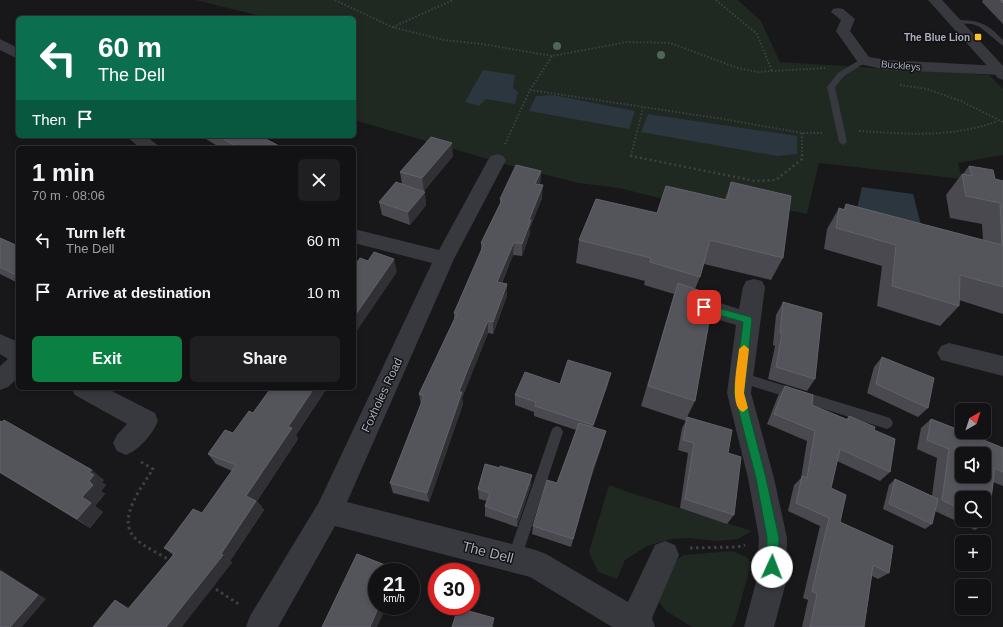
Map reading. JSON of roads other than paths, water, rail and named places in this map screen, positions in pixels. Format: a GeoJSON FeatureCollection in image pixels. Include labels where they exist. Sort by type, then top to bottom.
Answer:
{"type":"FeatureCollection","features":[{"type":"Feature","properties":{"kind":"street"},"geometry":{"type":"LineString","coordinates":[[935,0],[1002,72]]}},
{"type":"Feature","properties":{"kind":"street","name":"Buckleys"},"geometry":{"type":"LineString","coordinates":[[838,12],[848,19],[843,31],[864,61],[888,65],[1002,72]]}},
{"type":"Feature","properties":{"kind":"street"},"geometry":{"type":"LineString","coordinates":[[0,43],[16,54]]}},
{"type":"Feature","properties":{"kind":"street"},"geometry":{"type":"LineString","coordinates":[[138,138],[149,146]]}},
{"type":"Feature","properties":{"kind":"street","name":"Foxholes Road"},"geometry":{"type":"LineString","coordinates":[[263,624],[329,511],[444,259],[500,155]]}},
{"type":"Feature","properties":{"kind":"street"},"geometry":{"type":"LineString","coordinates":[[356,237],[444,259]]}},
{"type":"Feature","properties":{"kind":"street"},"geometry":{"type":"LineString","coordinates":[[754,288],[748,320],[739,393],[761,478],[773,538],[771,582],[759,627]]}},
{"type":"Feature","properties":{"kind":"street"},"geometry":{"type":"LineString","coordinates":[[704,307],[748,320]]}},
{"type":"Feature","properties":{"kind":"street"},"geometry":{"type":"LineString","coordinates":[[0,343],[16,353]]}},
{"type":"Feature","properties":{"kind":"street"},"geometry":{"type":"LineString","coordinates":[[949,353],[1003,366]]}},
{"type":"Feature","properties":{"kind":"street"},"geometry":{"type":"LineString","coordinates":[[0,380],[16,366]]}},
{"type":"Feature","properties":{"kind":"street"},"geometry":{"type":"LineString","coordinates":[[87,390],[146,421],[126,443]]}},
{"type":"Feature","properties":{"kind":"street","name":"The Dell"},"geometry":{"type":"LineString","coordinates":[[329,511],[536,564],[637,625],[665,555]]}},
{"type":"Feature","properties":{"kind":"lane"},"geometry":{"type":"LineString","coordinates":[[956,22],[968,22],[985,26],[1003,44]]}},
{"type":"Feature","properties":{"kind":"lane"},"geometry":{"type":"LineString","coordinates":[[843,142],[831,87],[834,79],[841,73],[850,70],[864,61]]}},
{"type":"Feature","properties":{"kind":"lane"},"geometry":{"type":"LineString","coordinates":[[740,377],[887,423]]}},
{"type":"Feature","properties":{"kind":"lane"},"geometry":{"type":"LineString","coordinates":[[514,559],[557,432]]}},
{"type":"Feature","properties":{"kind":"place","name":"The Blue Lion"},"geometry":{"type":"Point","coordinates":[978,37]}}]}
